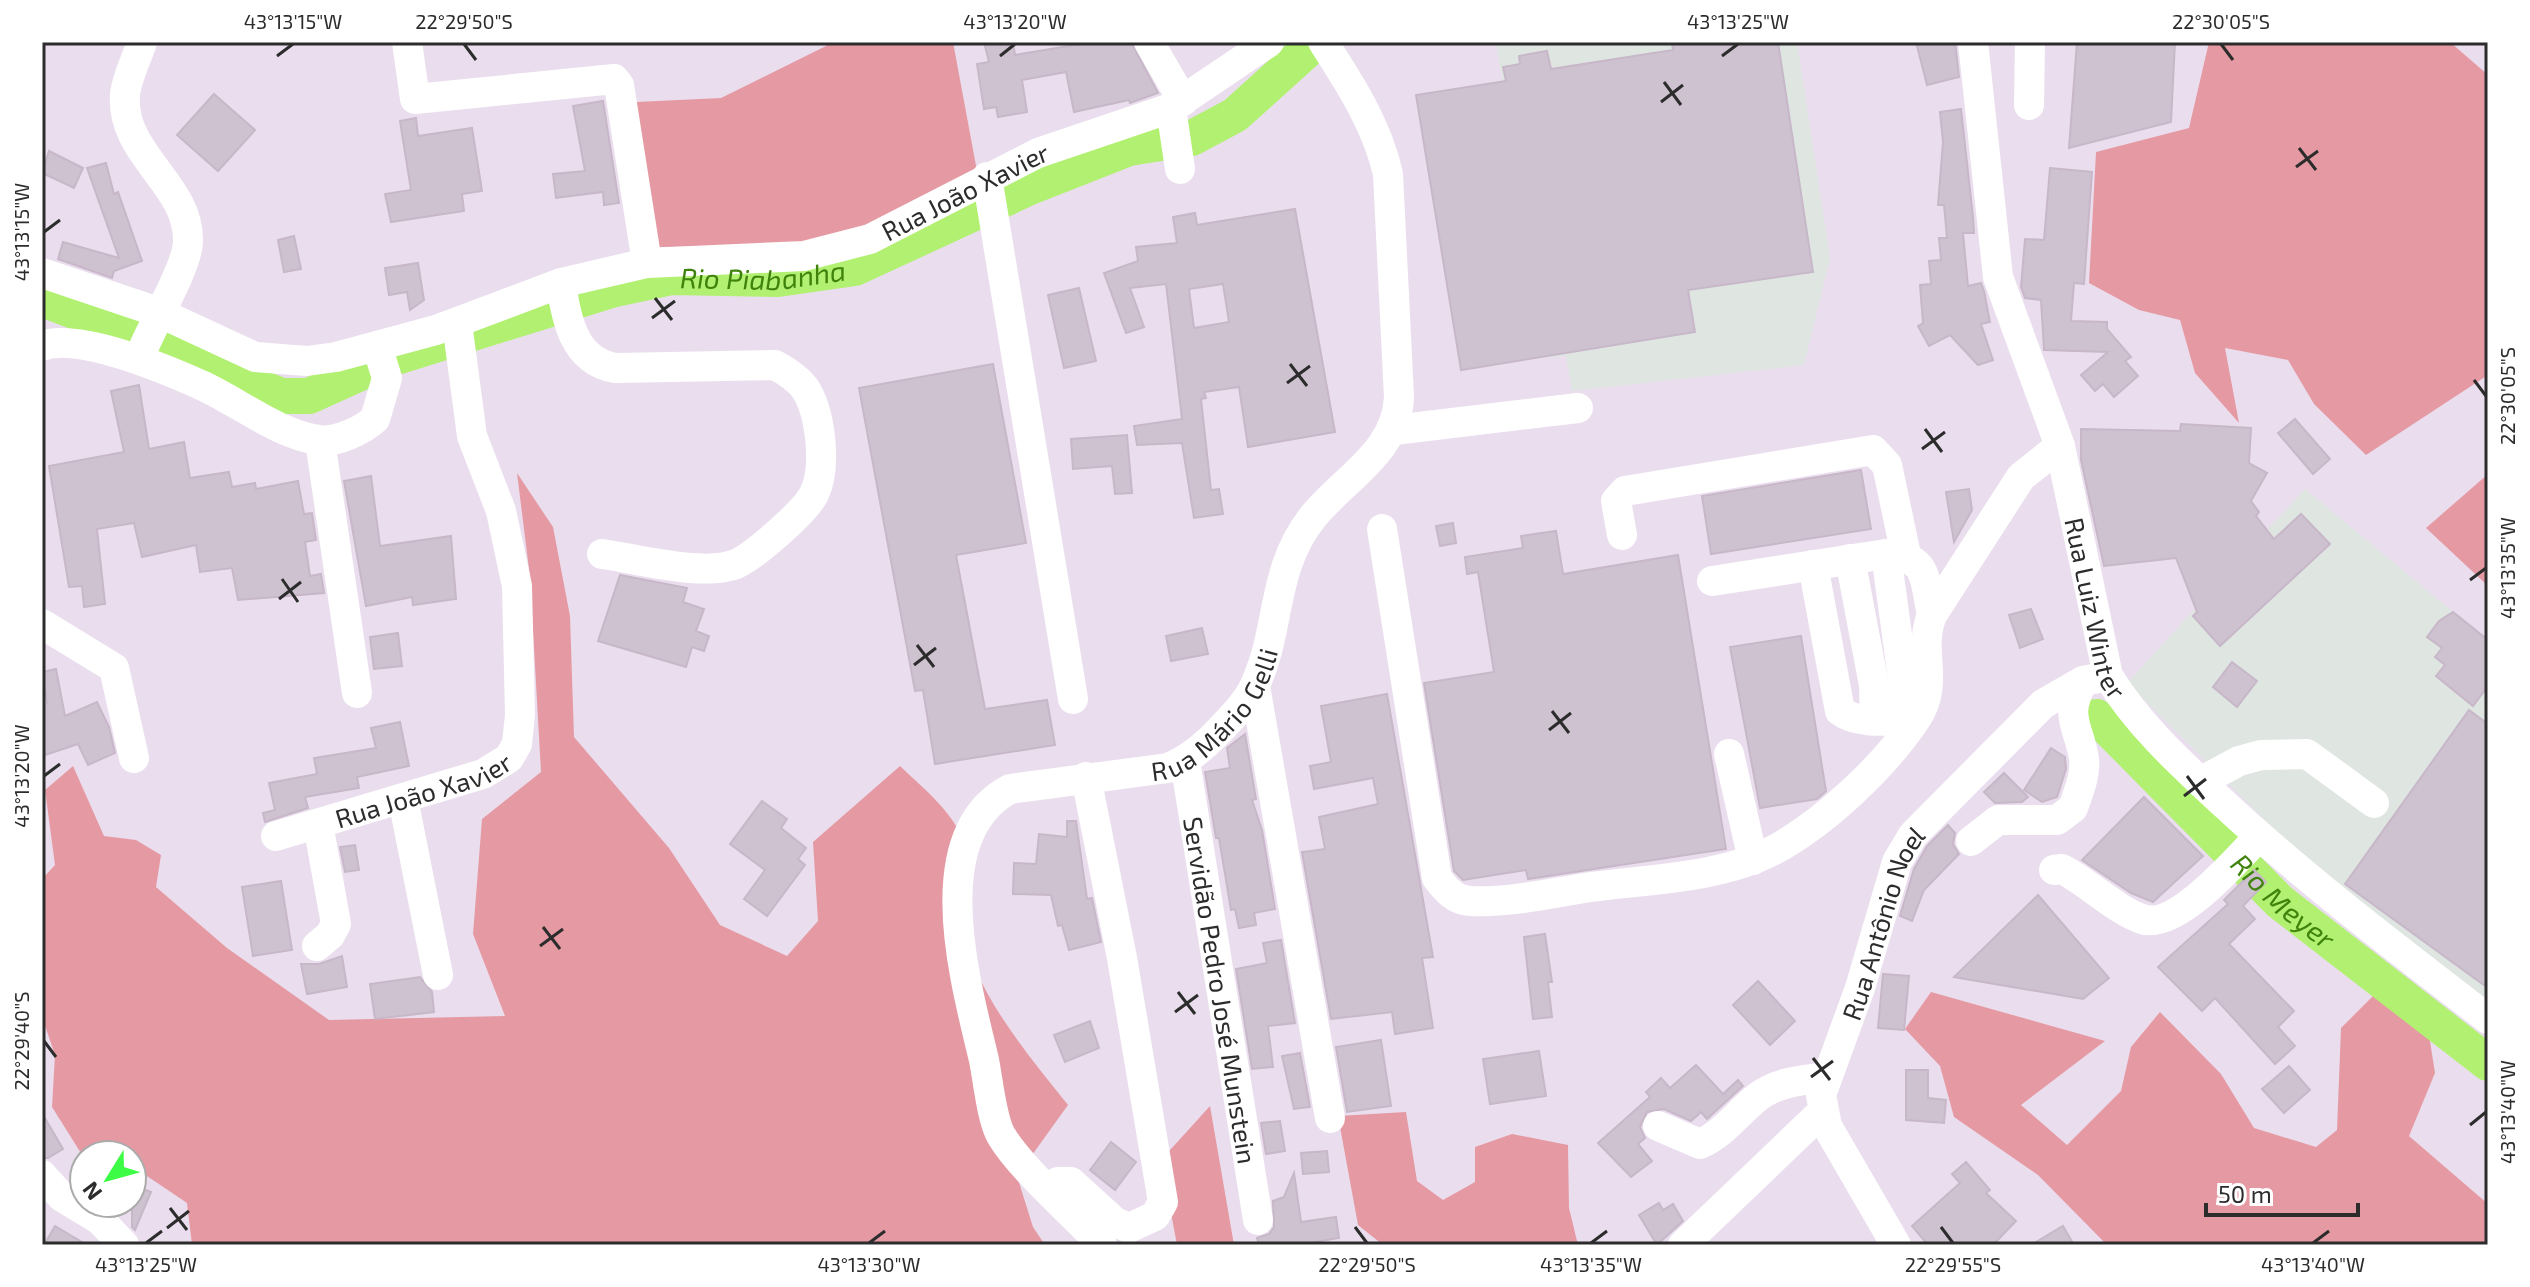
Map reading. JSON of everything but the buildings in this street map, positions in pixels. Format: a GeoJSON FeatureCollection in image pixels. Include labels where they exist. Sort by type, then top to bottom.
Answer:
{"type":"FeatureCollection","features":[{"type":"Feature","properties":{"kind":"street"},"geometry":{"type":"LineString","coordinates":[[142,42],[125,90],[127,125],[144,157],[177,200],[188,229],[184,258],[151,328]]}},
{"type":"Feature","properties":{"kind":"street"},"geometry":{"type":"LineString","coordinates":[[407,42],[401,101],[614,79],[619,85],[647,263]]}},
{"type":"Feature","properties":{"kind":"street"},"geometry":{"type":"LineString","coordinates":[[1149,42],[1177,105],[1180,169]]}},
{"type":"Feature","properties":{"kind":"street","name":"Rua João Xavier"},"geometry":{"type":"LineString","coordinates":[[42,273],[151,328],[255,357],[307,361],[382,360],[457,324],[563,294],[647,263],[804,256],[870,239],[1038,153],[1177,105],[1242,52],[1269,42]]}},
{"type":"Feature","properties":{"kind":"street","name":"Rua Luiz Winter"},"geometry":{"type":"LineString","coordinates":[[1973,42],[1998,277],[2060,446],[2095,678],[2126,705],[2157,742],[2258,836],[2368,927],[2488,1019]]}},
{"type":"Feature","properties":{"kind":"street"},"geometry":{"type":"LineString","coordinates":[[2029,105],[2030,42]]}},
{"type":"Feature","properties":{"kind":"street"},"geometry":{"type":"LineString","coordinates":[[1327,48],[1357,94],[1383,151],[1388,174],[1399,397],[1394,430],[1578,408]]}},
{"type":"Feature","properties":{"kind":"street"},"geometry":{"type":"LineString","coordinates":[[987,177],[1073,699]]}},
{"type":"Feature","properties":{"kind":"street"},"geometry":{"type":"LineString","coordinates":[[563,294],[584,354],[599,365],[615,368],[775,365],[792,375],[805,390],[816,416],[820,477],[813,497],[797,515],[739,563],[715,570],[602,554]]}},
{"type":"Feature","properties":{"kind":"street","name":"Rua João Xavier"},"geometry":{"type":"LineString","coordinates":[[276,836],[403,799],[500,766],[513,751],[519,731],[517,586],[501,511],[472,436],[457,324]]}},
{"type":"Feature","properties":{"kind":"street"},"geometry":{"type":"LineString","coordinates":[[42,346],[87,343],[202,385],[264,420],[320,441],[353,432],[375,419],[382,360]]}},
{"type":"Feature","properties":{"kind":"street","name":"Rua Mário Gelli"},"geometry":{"type":"LineString","coordinates":[[1102,1245],[1001,1136],[964,958],[956,892],[968,832],[991,799],[1010,789],[1168,768],[1185,761],[1225,725],[1255,686],[1275,601],[1297,540],[1313,517],[1394,430]]}},
{"type":"Feature","properties":{"kind":"street"},"geometry":{"type":"LineString","coordinates":[[320,441],[357,693]]}},
{"type":"Feature","properties":{"kind":"street"},"geometry":{"type":"LineString","coordinates":[[1813,565],[1837,706],[1848,717],[1897,720],[1929,692],[1925,633],[1932,615],[2021,477],[2060,446]]}},
{"type":"Feature","properties":{"kind":"street"},"geometry":{"type":"LineString","coordinates":[[1382,529],[1437,878],[1448,893],[1467,901],[1512,898],[1753,860],[1815,824],[1878,765],[1905,695],[1887,465],[1873,450],[1625,491],[1616,501],[1622,535]]}},
{"type":"Feature","properties":{"kind":"street"},"geometry":{"type":"LineString","coordinates":[[1712,581],[1896,554],[1914,558],[1921,568],[1932,615]]}},
{"type":"Feature","properties":{"kind":"street"},"geometry":{"type":"LineString","coordinates":[[1850,559],[1874,685],[1897,720]]}},
{"type":"Feature","properties":{"kind":"street"},"geometry":{"type":"LineString","coordinates":[[42,624],[114,668],[134,758]]}},
{"type":"Feature","properties":{"kind":"street"},"geometry":{"type":"LineString","coordinates":[[1971,841],[1998,820],[2057,820],[2073,808],[2084,759],[2074,731],[2074,697],[2095,678]]}},
{"type":"Feature","properties":{"kind":"street","name":"Rua Antônio Noel"},"geometry":{"type":"LineString","coordinates":[[1896,1245],[1827,1126],[1821,1095],[1847,1027],[1902,849],[2025,721],[2060,691],[2095,678]]}},
{"type":"Feature","properties":{"kind":"street"},"geometry":{"type":"LineString","coordinates":[[1255,686],[1330,1118]]}},
{"type":"Feature","properties":{"kind":"street"},"geometry":{"type":"LineString","coordinates":[[1729,754],[1753,860]]}},
{"type":"Feature","properties":{"kind":"street"},"geometry":{"type":"LineString","coordinates":[[2200,782],[2239,761],[2261,755],[2307,754],[2374,803]]}},
{"type":"Feature","properties":{"kind":"street","name":"Servidão Pedro José Munstein"},"geometry":{"type":"LineString","coordinates":[[1185,761],[1258,1220]]}},
{"type":"Feature","properties":{"kind":"street"},"geometry":{"type":"LineString","coordinates":[[1052,1193],[1058,1182],[1071,1182],[1115,1222],[1129,1228],[1155,1216],[1163,1202],[1122,958],[1086,777]]}},
{"type":"Feature","properties":{"kind":"street"},"geometry":{"type":"LineString","coordinates":[[403,799],[438,975]]}},
{"type":"Feature","properties":{"kind":"street"},"geometry":{"type":"LineString","coordinates":[[317,946],[330,935],[336,924],[318,824]]}},
{"type":"Feature","properties":{"kind":"street"},"geometry":{"type":"LineString","coordinates":[[2054,870],[2062,869],[2138,918],[2156,923],[2171,917],[2236,862],[2258,836]]}},
{"type":"Feature","properties":{"kind":"street"},"geometry":{"type":"LineString","coordinates":[[1658,1126],[1700,1144],[1717,1137],[1760,1096],[1781,1085],[1826,1077]]}},
{"type":"Feature","properties":{"kind":"street"},"geometry":{"type":"LineString","coordinates":[[1683,1245],[1823,1111]]}},
{"type":"Feature","properties":{"kind":"street"},"geometry":{"type":"LineString","coordinates":[[42,1175],[62,1197],[92,1213],[124,1245]]}},
{"type":"Feature","properties":{"kind":"shaded area"},"geometry":{"type":"Polygon","coordinates":[[[834,42],[953,42],[977,171],[866,226],[796,245],[659,247],[636,102],[721,98],[834,42]]]}},
{"type":"Feature","properties":{"kind":"shaded area"},"geometry":{"type":"Polygon","coordinates":[[[1496,42],[1797,42],[1830,258],[1804,365],[1572,391],[1566,356],[1548,358],[1496,42]]]}},
{"type":"Feature","properties":{"kind":"shaded area"},"geometry":{"type":"Polygon","coordinates":[[[2209,42],[2450,42],[2488,75],[2488,375],[2366,455],[2314,404],[2288,360],[2225,348],[2239,423],[2195,373],[2180,320],[2139,310],[2089,283],[2096,152],[2189,128],[2209,42]]]}},
{"type":"Feature","properties":{"kind":"shaded area"},"geometry":{"type":"Polygon","coordinates":[[[517,473],[553,527],[570,616],[574,737],[669,848],[720,925],[787,956],[818,921],[813,842],[900,766],[946,812],[963,839],[966,854],[958,917],[967,949],[1003,1020],[1068,1105],[1017,1176],[1033,1227],[1045,1245],[192,1245],[187,1203],[148,1177],[148,1139],[72,1139],[52,1107],[55,1055],[42,1017],[42,879],[55,865],[45,790],[73,766],[104,836],[136,840],[161,855],[156,887],[227,948],[329,1020],[505,1016],[473,934],[482,819],[541,772],[530,577],[517,473]]]}},
{"type":"Feature","properties":{"kind":"shaded area"},"geometry":{"type":"Polygon","coordinates":[[[2488,474],[2488,586],[2426,528],[2488,474]]]}},
{"type":"Feature","properties":{"kind":"shaded area"},"geometry":{"type":"Polygon","coordinates":[[[2305,489],[2488,641],[2488,1002],[2321,876],[2127,683],[2305,489]]]}},
{"type":"Feature","properties":{"kind":"shaded area"},"geometry":{"type":"Polygon","coordinates":[[[2378,991],[2427,1022],[2435,1073],[2409,1136],[2488,1204],[2488,1245],[2107,1245],[2038,1175],[1954,1117],[1940,1066],[1905,1029],[1931,992],[2105,1041],[2021,1105],[2067,1145],[2121,1091],[2131,1047],[2160,1012],[2221,1074],[2254,1128],[2316,1147],[2337,1130],[2341,1028],[2378,991]]]}},
{"type":"Feature","properties":{"kind":"shaded area"},"geometry":{"type":"Polygon","coordinates":[[[1210,1106],[1234,1245],[1177,1245],[1161,1160],[1210,1106]]]}},
{"type":"Feature","properties":{"kind":"shaded area"},"geometry":{"type":"Polygon","coordinates":[[[1406,1112],[1417,1181],[1443,1200],[1475,1182],[1475,1147],[1512,1134],[1568,1145],[1569,1208],[1578,1245],[1383,1245],[1358,1225],[1338,1116],[1406,1112]]]}},
{"type":"Feature","properties":{"kind":"waterway","name":"Rio Piabanha"},"geometry":{"type":"LineString","coordinates":[[42,299],[193,356],[238,379],[282,396],[309,396],[393,358],[611,290],[672,277],[778,279],[855,268],[1030,187],[1129,148],[1192,138],[1235,115],[1316,42]]}},
{"type":"Feature","properties":{"kind":"waterway","name":"Rio Meyer"},"geometry":{"type":"LineString","coordinates":[[2097,717],[2280,902],[2488,1063]]}}]}
